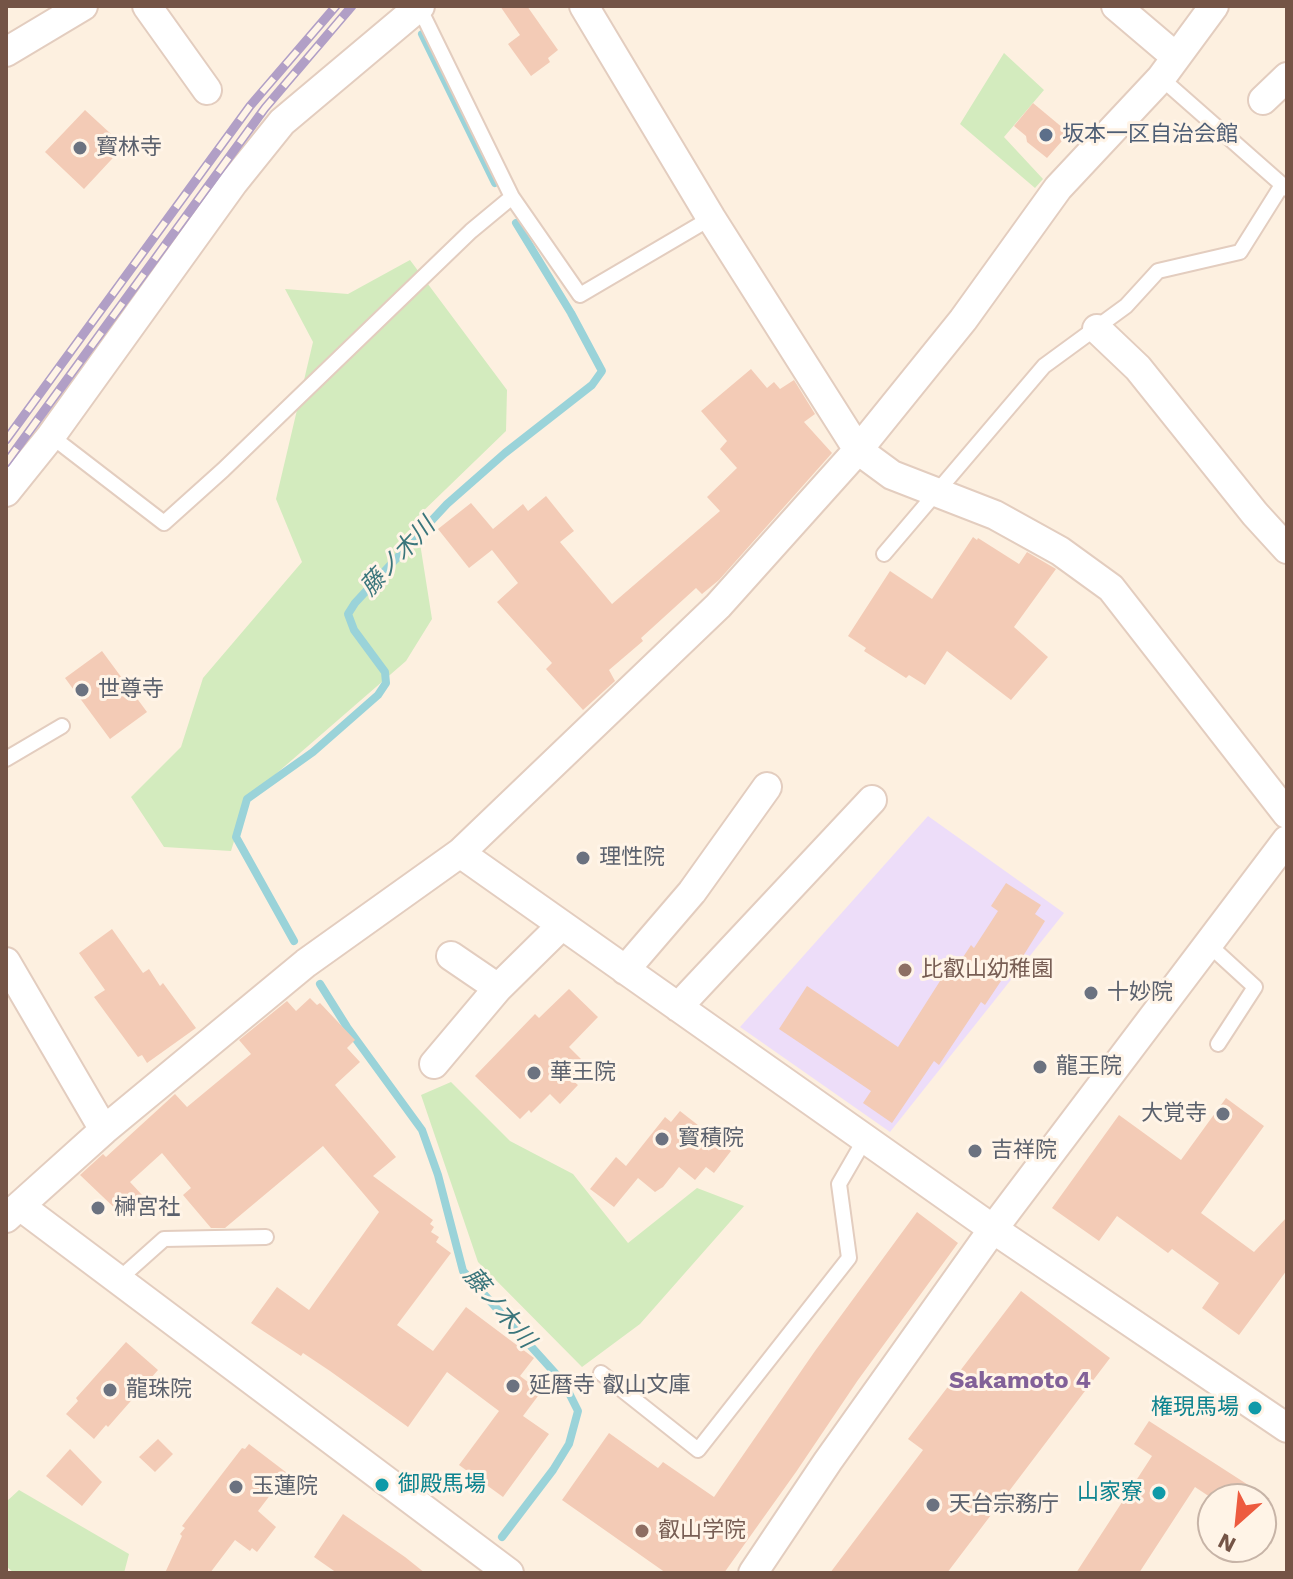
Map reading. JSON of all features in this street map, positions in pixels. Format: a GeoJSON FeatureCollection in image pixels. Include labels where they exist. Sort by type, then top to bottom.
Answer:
{"type":"FeatureCollection","features":[{"type":"Feature","properties":{"kind":"street"},"geometry":{"type":"LineString","coordinates":[[6,52],[83,6]]}},
{"type":"Feature","properties":{"kind":"street"},"geometry":{"type":"LineString","coordinates":[[147,6],[207,90]]}},
{"type":"Feature","properties":{"kind":"street"},"geometry":{"type":"LineString","coordinates":[[584,6],[711,218],[858,450],[892,475],[995,515],[1060,551],[1111,588],[1287,814]]}},
{"type":"Feature","properties":{"kind":"street"},"geometry":{"type":"LineString","coordinates":[[1116,6],[1169,67]]}},
{"type":"Feature","properties":{"kind":"street"},"geometry":{"type":"LineString","coordinates":[[509,1573],[118,1280],[13,1212],[104,1130],[306,963],[460,853],[718,606],[858,450],[963,320],[1058,188],[1169,67],[1214,6]]}},
{"type":"Feature","properties":{"kind":"street"},"geometry":{"type":"LineString","coordinates":[[6,492],[51,436],[233,183],[282,122],[419,7]]}},
{"type":"Feature","properties":{"kind":"street"},"geometry":{"type":"LineString","coordinates":[[1263,100],[1287,77]]}},
{"type":"Feature","properties":{"kind":"street"},"geometry":{"type":"LineString","coordinates":[[1097,329],[1138,368],[1255,514],[1287,549]]}},
{"type":"Feature","properties":{"kind":"street"},"geometry":{"type":"LineString","coordinates":[[625,970],[692,892],[767,787]]}},
{"type":"Feature","properties":{"kind":"street"},"geometry":{"type":"LineString","coordinates":[[678,1007],[872,800]]}},
{"type":"Feature","properties":{"kind":"street"},"geometry":{"type":"LineString","coordinates":[[753,1573],[828,1461],[993,1229],[1287,840]]}},
{"type":"Feature","properties":{"kind":"street"},"geometry":{"type":"LineString","coordinates":[[460,853],[993,1229],[1287,1428]]}},
{"type":"Feature","properties":{"kind":"street"},"geometry":{"type":"LineString","coordinates":[[434,1064],[498,988],[562,925]]}},
{"type":"Feature","properties":{"kind":"street"},"geometry":{"type":"LineString","coordinates":[[451,956],[498,988]]}},
{"type":"Feature","properties":{"kind":"street"},"geometry":{"type":"LineString","coordinates":[[6,962],[104,1130]]}},
{"type":"Feature","properties":{"kind":"lane"},"geometry":{"type":"LineString","coordinates":[[419,7],[512,197],[580,295],[711,218]]}},
{"type":"Feature","properties":{"kind":"lane"},"geometry":{"type":"LineString","coordinates":[[884,554],[1044,366],[1126,306],[1158,271],[1240,252],[1285,187],[1169,67]]}},
{"type":"Feature","properties":{"kind":"lane"},"geometry":{"type":"LineString","coordinates":[[51,436],[164,523],[471,231],[512,197]]}},
{"type":"Feature","properties":{"kind":"lane"},"geometry":{"type":"LineString","coordinates":[[6,759],[62,726]]}},
{"type":"Feature","properties":{"kind":"lane"},"geometry":{"type":"LineString","coordinates":[[1208,944],[1255,987],[1218,1044]]}},
{"type":"Feature","properties":{"kind":"lane"},"geometry":{"type":"LineString","coordinates":[[601,1373],[698,1450],[849,1258],[839,1184],[865,1139]]}},
{"type":"Feature","properties":{"kind":"lane"},"geometry":{"type":"LineString","coordinates":[[118,1280],[164,1239],[266,1237]]}},
{"type":"Feature","properties":{"kind":"shaded area","name":"比叡山幼稚園"},"geometry":{"type":"Polygon","coordinates":[[[928,816],[1064,913],[890,1132],[740,1027],[928,816]]]}},
{"type":"Feature","properties":{"kind":"green space"},"geometry":{"type":"Polygon","coordinates":[[[1004,53],[1044,90],[1004,137],[1043,179],[1035,188],[960,124],[1004,53]]]}},
{"type":"Feature","properties":{"kind":"green space"},"geometry":{"type":"Polygon","coordinates":[[[410,260],[507,390],[506,431],[416,518],[432,619],[406,661],[247,799],[231,851],[164,847],[131,797],[181,747],[203,678],[302,562],[276,499],[313,342],[285,289],[348,294],[410,260]]]}},
{"type":"Feature","properties":{"kind":"green space"},"geometry":{"type":"Polygon","coordinates":[[[451,1082],[510,1141],[573,1174],[628,1243],[697,1188],[744,1206],[640,1324],[582,1367],[478,1262],[421,1095],[451,1082]]]}},
{"type":"Feature","properties":{"kind":"green space"},"geometry":{"type":"Polygon","coordinates":[[[19,1490],[129,1554],[124,1573],[14,1573],[6,1566],[6,1502],[19,1490]]]}},
{"type":"Feature","properties":{"kind":"building"},"geometry":{"type":"Polygon","coordinates":[[[500,6],[527,6],[558,50],[548,58],[550,62],[531,76],[508,44],[520,35],[500,6]]]}},
{"type":"Feature","properties":{"kind":"building"},"geometry":{"type":"Polygon","coordinates":[[[1033,103],[1069,133],[1047,158],[1027,142],[1026,136],[1014,126],[1033,103]]]}},
{"type":"Feature","properties":{"kind":"building"},"geometry":{"type":"Polygon","coordinates":[[[85,110],[124,146],[84,189],[45,152],[85,110]]]}},
{"type":"Feature","properties":{"kind":"building"},"geometry":{"type":"Polygon","coordinates":[[[751,369],[767,388],[774,382],[780,389],[794,380],[815,414],[804,422],[832,453],[719,580],[702,594],[696,588],[609,670],[615,681],[583,710],[546,669],[552,663],[497,602],[518,583],[492,550],[469,568],[438,529],[471,503],[493,529],[523,504],[528,511],[546,496],[574,531],[560,542],[612,604],[720,511],[707,497],[737,468],[720,449],[727,441],[701,411],[751,369]]]}},
{"type":"Feature","properties":{"kind":"building"},"geometry":{"type":"Polygon","coordinates":[[[973,537],[1019,564],[1027,552],[1056,569],[1014,627],[1048,657],[1011,700],[947,651],[925,685],[909,675],[906,678],[864,651],[866,648],[848,636],[890,571],[932,599],[973,537]]]}},
{"type":"Feature","properties":{"kind":"building"},"geometry":{"type":"Polygon","coordinates":[[[102,651],[147,712],[110,739],[65,678],[102,651]]]}},
{"type":"Feature","properties":{"kind":"building"},"geometry":{"type":"Polygon","coordinates":[[[1006,883],[1041,905],[1035,914],[1045,921],[1015,969],[1011,966],[985,1005],[981,1002],[939,1065],[934,1061],[892,1123],[863,1103],[871,1091],[779,1029],[807,986],[898,1047],[947,970],[952,974],[971,945],[974,948],[998,911],[991,906],[1006,883]]]}},
{"type":"Feature","properties":{"kind":"building"},"geometry":{"type":"Polygon","coordinates":[[[112,929],[143,973],[149,969],[160,986],[163,983],[196,1028],[147,1063],[142,1055],[138,1057],[94,997],[105,990],[79,953],[112,929]]]}},
{"type":"Feature","properties":{"kind":"building"},"geometry":{"type":"Polygon","coordinates":[[[569,989],[598,1017],[569,1047],[581,1059],[571,1069],[576,1073],[571,1079],[578,1085],[560,1104],[550,1094],[531,1113],[529,1110],[520,1119],[475,1076],[535,1014],[539,1018],[569,989]]]}},
{"type":"Feature","properties":{"kind":"building"},"geometry":{"type":"Polygon","coordinates":[[[310,998],[317,1005],[320,1003],[355,1040],[347,1048],[360,1062],[335,1085],[396,1157],[373,1176],[433,1220],[431,1232],[439,1237],[436,1242],[451,1253],[397,1325],[433,1351],[466,1307],[534,1358],[520,1376],[541,1392],[523,1416],[549,1434],[503,1497],[459,1465],[499,1411],[447,1372],[408,1427],[303,1353],[301,1356],[251,1323],[277,1287],[309,1310],[379,1212],[323,1146],[225,1228],[211,1228],[183,1195],[191,1188],[162,1153],[130,1182],[144,1197],[123,1216],[80,1175],[103,1154],[106,1157],[175,1094],[187,1107],[251,1054],[239,1040],[287,1001],[296,1011],[310,998]]]}},
{"type":"Feature","properties":{"kind":"building"},"geometry":{"type":"Polygon","coordinates":[[[1226,1098],[1264,1126],[1201,1213],[1254,1252],[1287,1217],[1287,1270],[1239,1335],[1202,1308],[1219,1283],[1172,1249],[1168,1253],[1117,1216],[1099,1241],[1052,1208],[1119,1115],[1181,1160],[1226,1098]]]}},
{"type":"Feature","properties":{"kind":"building"},"geometry":{"type":"Polygon","coordinates":[[[680,1111],[731,1151],[714,1173],[706,1167],[695,1180],[679,1167],[655,1192],[638,1178],[614,1207],[590,1189],[616,1157],[626,1166],[665,1117],[671,1122],[680,1111]]]}},
{"type":"Feature","properties":{"kind":"building"},"geometry":{"type":"Polygon","coordinates":[[[917,1212],[958,1243],[724,1573],[666,1573],[562,1500],[609,1433],[658,1468],[663,1462],[714,1497],[815,1351],[917,1212]]]}},
{"type":"Feature","properties":{"kind":"building"},"geometry":{"type":"Polygon","coordinates":[[[1021,1291],[1110,1358],[947,1573],[830,1573],[923,1450],[908,1439],[1021,1291]]]}},
{"type":"Feature","properties":{"kind":"building"},"geometry":{"type":"Polygon","coordinates":[[[126,1342],[158,1370],[94,1439],[66,1414],[78,1401],[76,1398],[126,1342]]]}},
{"type":"Feature","properties":{"kind":"building","name":"山家寮"},"geometry":{"type":"Polygon","coordinates":[[[1149,1421],[1245,1483],[1197,1483],[1197,1488],[1195,1487],[1139,1573],[1076,1573],[1152,1456],[1134,1444],[1149,1421]]]}},
{"type":"Feature","properties":{"kind":"building"},"geometry":{"type":"Polygon","coordinates":[[[158,1439],[173,1454],[155,1472],[139,1457],[158,1439]]]}},
{"type":"Feature","properties":{"kind":"building"},"geometry":{"type":"Polygon","coordinates":[[[249,1444],[287,1473],[258,1511],[276,1527],[257,1552],[252,1548],[250,1551],[235,1540],[210,1573],[165,1573],[185,1528],[182,1526],[242,1448],[249,1444]]]}},
{"type":"Feature","properties":{"kind":"building"},"geometry":{"type":"Polygon","coordinates":[[[70,1449],[102,1482],[82,1506],[46,1476],[70,1449]]]}},
{"type":"Feature","properties":{"kind":"building"},"geometry":{"type":"Polygon","coordinates":[[[343,1514],[425,1573],[337,1573],[314,1557],[343,1514]]]}},
{"type":"Feature","properties":{"kind":"waterway","name":"藤ノ木川"},"geometry":{"type":"LineString","coordinates":[[422,34],[495,183]]}},
{"type":"Feature","properties":{"kind":"waterway","name":"藤ノ木川"},"geometry":{"type":"LineString","coordinates":[[294,941],[236,837],[247,799],[313,752],[378,695],[386,683],[385,672],[354,630],[348,614],[355,603],[447,504],[505,453],[592,385],[602,371],[516,223]]}},
{"type":"Feature","properties":{"kind":"waterway","name":"藤ノ木川"},"geometry":{"type":"LineString","coordinates":[[320,984],[347,1027],[422,1130],[438,1175],[463,1271],[564,1383],[578,1411],[569,1444],[502,1537]]}},
{"type":"Feature","properties":{"kind":"railway"},"geometry":{"type":"LineString","coordinates":[[6,440],[250,106],[336,6]]}},
{"type":"Feature","properties":{"kind":"railway"},"geometry":{"type":"LineString","coordinates":[[6,463],[265,108],[352,6]]}},
{"type":"Feature","properties":{"kind":"place","name":"坂本一区自治会館"},"geometry":{"type":"Point","coordinates":[1046,135]}},
{"type":"Feature","properties":{"kind":"place","name":"寳林寺"},"geometry":{"type":"Point","coordinates":[80,148]}},
{"type":"Feature","properties":{"kind":"place","name":"世尊寺"},"geometry":{"type":"Point","coordinates":[82,690]}},
{"type":"Feature","properties":{"kind":"place","name":"理性院"},"geometry":{"type":"Point","coordinates":[583,858]}},
{"type":"Feature","properties":{"kind":"place","name":"比叡山幼稚園"},"geometry":{"type":"Point","coordinates":[905,970]}},
{"type":"Feature","properties":{"kind":"place","name":"十妙院"},"geometry":{"type":"Point","coordinates":[1091,993]}},
{"type":"Feature","properties":{"kind":"place","name":"龍王院"},"geometry":{"type":"Point","coordinates":[1040,1067]}},
{"type":"Feature","properties":{"kind":"place","name":"華王院"},"geometry":{"type":"Point","coordinates":[534,1073]}},
{"type":"Feature","properties":{"kind":"place","name":"大覚寺"},"geometry":{"type":"Point","coordinates":[1223,1114]}},
{"type":"Feature","properties":{"kind":"place","name":"寳積院"},"geometry":{"type":"Point","coordinates":[662,1139]}},
{"type":"Feature","properties":{"kind":"place","name":"吉祥院"},"geometry":{"type":"Point","coordinates":[975,1151]}},
{"type":"Feature","properties":{"kind":"place","name":"榊宮社"},"geometry":{"type":"Point","coordinates":[98,1208]}},
{"type":"Feature","properties":{"kind":"place","name":"延暦寺 叡山文庫"},"geometry":{"type":"Point","coordinates":[513,1386]}},
{"type":"Feature","properties":{"kind":"place","name":"龍珠院"},"geometry":{"type":"Point","coordinates":[110,1390]}},
{"type":"Feature","properties":{"kind":"place","name":"権現馬場"},"geometry":{"type":"Point","coordinates":[1255,1408]}},
{"type":"Feature","properties":{"kind":"place","name":"御殿馬場"},"geometry":{"type":"Point","coordinates":[382,1485]}},
{"type":"Feature","properties":{"kind":"place","name":"玉蓮院"},"geometry":{"type":"Point","coordinates":[236,1487]}},
{"type":"Feature","properties":{"kind":"place","name":"山家寮"},"geometry":{"type":"Point","coordinates":[1159,1493]}},
{"type":"Feature","properties":{"kind":"place","name":"天台宗務庁"},"geometry":{"type":"Point","coordinates":[933,1505]}},
{"type":"Feature","properties":{"kind":"place","name":"叡山学院"},"geometry":{"type":"Point","coordinates":[642,1531]}},
{"type":"Feature","properties":{"kind":"district","name":"Sakamoto 4"},"geometry":{"type":"Point","coordinates":[1020,1381]}}]}
